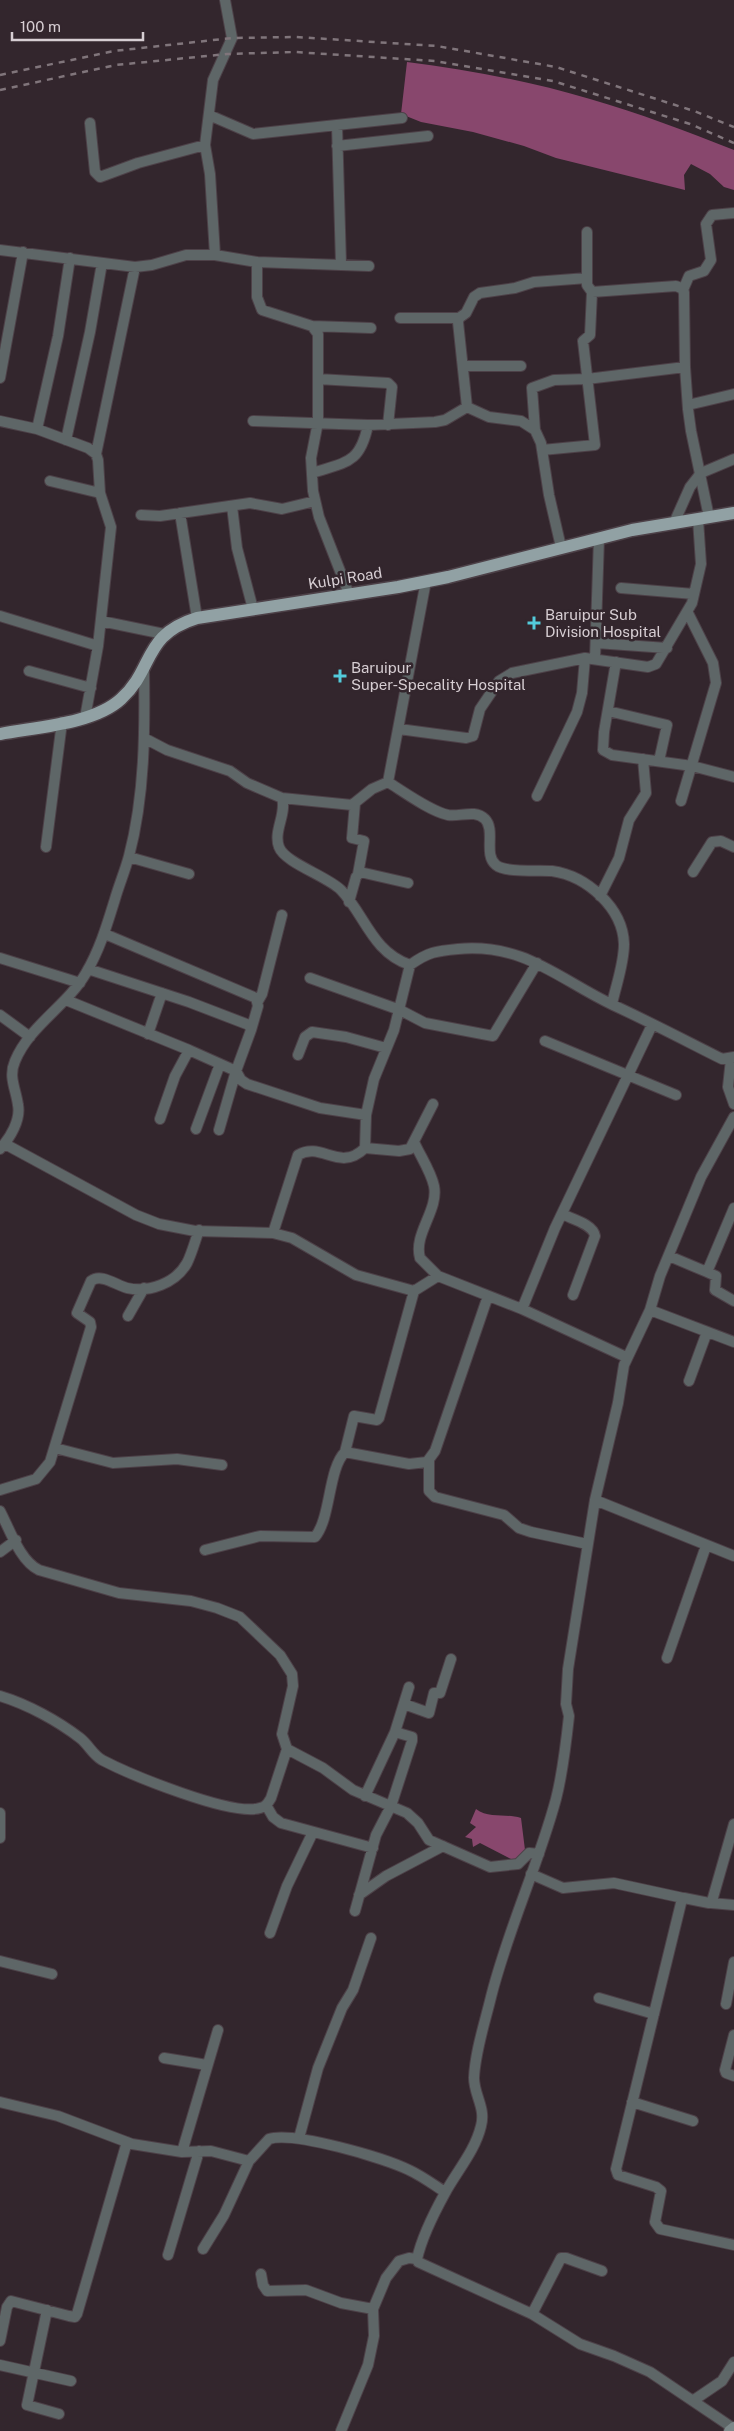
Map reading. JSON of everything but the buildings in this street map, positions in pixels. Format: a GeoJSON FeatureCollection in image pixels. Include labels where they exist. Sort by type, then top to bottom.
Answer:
{"type":"FeatureCollection","features":[{"type":"Feature","properties":{"kind":"main road","name":"Kulpi Road"},"geometry":{"type":"LineString","coordinates":[[0,734],[85,718],[103,711],[129,691],[164,634],[174,627],[197,618],[426,582],[599,538],[734,513]]}},
{"type":"Feature","properties":{"kind":"street"},"geometry":{"type":"LineString","coordinates":[[215,255],[211,184],[206,145],[213,80],[232,38],[224,0]]}},
{"type":"Feature","properties":{"kind":"street"},"geometry":{"type":"LineString","coordinates":[[209,115],[253,134],[402,118]]}},
{"type":"Feature","properties":{"kind":"street"},"geometry":{"type":"LineString","coordinates":[[90,123],[95,172],[100,177],[138,163],[206,145]]}},
{"type":"Feature","properties":{"kind":"street"},"geometry":{"type":"LineString","coordinates":[[337,126],[341,264]]}},
{"type":"Feature","properties":{"kind":"street"},"geometry":{"type":"LineString","coordinates":[[337,146],[428,136]]}},
{"type":"Feature","properties":{"kind":"street"},"geometry":{"type":"LineString","coordinates":[[399,729],[466,738],[473,736],[480,709],[499,681],[512,673],[590,659],[648,667],[656,664],[667,648],[688,613],[694,594],[701,564],[704,518],[701,473],[691,432],[688,405],[685,366],[685,298],[683,290],[688,276],[704,271],[711,260],[706,224],[712,215],[734,213]]}},
{"type":"Feature","properties":{"kind":"street"},"geometry":{"type":"LineString","coordinates":[[542,450],[596,445],[586,379],[583,341],[590,335],[592,292],[587,285],[587,232]]}},
{"type":"Feature","properties":{"kind":"street"},"geometry":{"type":"LineString","coordinates":[[0,250],[134,267],[186,255],[215,255],[256,262],[370,266]]}},
{"type":"Feature","properties":{"kind":"street"},"geometry":{"type":"LineString","coordinates":[[0,378],[23,252]]}},
{"type":"Feature","properties":{"kind":"street"},"geometry":{"type":"LineString","coordinates":[[37,429],[58,336],[70,258]]}},
{"type":"Feature","properties":{"kind":"street"},"geometry":{"type":"LineString","coordinates":[[256,262],[258,297],[262,310],[312,326],[371,328]]}},
{"type":"Feature","properties":{"kind":"street"},"geometry":{"type":"LineString","coordinates":[[66,440],[88,341],[102,263]]}},
{"type":"Feature","properties":{"kind":"street"},"geometry":{"type":"LineString","coordinates":[[85,718],[98,646],[111,527],[100,493],[96,454],[134,267]]}},
{"type":"Feature","properties":{"kind":"street"},"geometry":{"type":"LineString","coordinates":[[400,318],[458,318],[466,313],[474,297],[480,292],[516,288],[534,282],[587,278]]}},
{"type":"Feature","properties":{"kind":"street"},"geometry":{"type":"LineString","coordinates":[[592,292],[676,286],[683,290]]}},
{"type":"Feature","properties":{"kind":"street"},"geometry":{"type":"LineString","coordinates":[[458,318],[467,407]]}},
{"type":"Feature","properties":{"kind":"street"},"geometry":{"type":"LineString","coordinates":[[312,326],[319,339],[318,422],[311,458],[315,501],[350,594]]}},
{"type":"Feature","properties":{"kind":"street"},"geometry":{"type":"LineString","coordinates":[[463,366],[521,366]]}},
{"type":"Feature","properties":{"kind":"street"},"geometry":{"type":"LineString","coordinates":[[561,547],[548,494],[542,450],[535,430],[532,388],[554,380],[586,379],[685,366]]}},
{"type":"Feature","properties":{"kind":"street"},"geometry":{"type":"LineString","coordinates":[[318,379],[388,383],[392,388],[388,424]]}},
{"type":"Feature","properties":{"kind":"street"},"geometry":{"type":"LineString","coordinates":[[688,405],[734,394]]}},
{"type":"Feature","properties":{"kind":"street"},"geometry":{"type":"LineString","coordinates":[[467,407],[489,417],[521,421],[535,430]]}},
{"type":"Feature","properties":{"kind":"street"},"geometry":{"type":"LineString","coordinates":[[253,421],[388,424],[445,420],[467,407]]}},
{"type":"Feature","properties":{"kind":"street"},"geometry":{"type":"LineString","coordinates":[[0,421],[37,429],[96,454]]}},
{"type":"Feature","properties":{"kind":"street"},"geometry":{"type":"LineString","coordinates":[[312,474],[346,462],[355,456],[360,450],[368,424]]}},
{"type":"Feature","properties":{"kind":"street"},"geometry":{"type":"LineString","coordinates":[[674,523],[690,487],[701,473],[734,459]]}},
{"type":"Feature","properties":{"kind":"street"},"geometry":{"type":"LineString","coordinates":[[50,481],[100,493]]}},
{"type":"Feature","properties":{"kind":"street"},"geometry":{"type":"LineString","coordinates":[[141,515],[180,513],[250,503],[282,509],[315,501]]}},
{"type":"Feature","properties":{"kind":"street"},"geometry":{"type":"LineString","coordinates":[[232,506],[237,548],[253,609]]}},
{"type":"Feature","properties":{"kind":"street"},"geometry":{"type":"LineString","coordinates":[[180,513],[197,618]]}},
{"type":"Feature","properties":{"kind":"street"},"geometry":{"type":"LineString","coordinates":[[537,796],[577,712],[590,659],[596,643],[599,538]]}},
{"type":"Feature","properties":{"kind":"street"},"geometry":{"type":"LineString","coordinates":[[388,782],[426,582]]}},
{"type":"Feature","properties":{"kind":"street"},"geometry":{"type":"LineString","coordinates":[[620,588],[694,594]]}},
{"type":"Feature","properties":{"kind":"street"},"geometry":{"type":"LineString","coordinates":[[681,801],[716,683],[713,663],[688,613]]}},
{"type":"Feature","properties":{"kind":"street"},"geometry":{"type":"LineString","coordinates":[[0,616],[98,646]]}},
{"type":"Feature","properties":{"kind":"street"},"geometry":{"type":"LineString","coordinates":[[101,621],[164,634]]}},
{"type":"Feature","properties":{"kind":"street"},"geometry":{"type":"LineString","coordinates":[[596,643],[667,648]]}},
{"type":"Feature","properties":{"kind":"street"},"geometry":{"type":"LineString","coordinates":[[616,662],[603,750],[612,755],[692,766],[734,777]]}},
{"type":"Feature","properties":{"kind":"street"},"geometry":{"type":"LineString","coordinates":[[144,664],[142,784],[129,857],[105,934],[88,969],[80,983],[66,1000],[55,1009],[30,1037],[12,1068],[11,1076],[19,1111],[15,1124],[2,1147],[136,1215],[171,1228],[273,1233],[292,1238],[356,1276],[414,1292]]}},
{"type":"Feature","properties":{"kind":"street"},"geometry":{"type":"LineString","coordinates":[[29,671],[91,688]]}},
{"type":"Feature","properties":{"kind":"street"},"geometry":{"type":"LineString","coordinates":[[608,711],[667,725],[659,762]]}},
{"type":"Feature","properties":{"kind":"street"},"geometry":{"type":"LineString","coordinates":[[46,847],[62,722]]}},
{"type":"Feature","properties":{"kind":"street"},"geometry":{"type":"LineString","coordinates":[[144,738],[168,750],[230,770],[246,782],[282,798],[344,805],[355,803],[372,789],[388,782]]}},
{"type":"Feature","properties":{"kind":"street"},"geometry":{"type":"LineString","coordinates":[[600,896],[619,858],[629,820],[646,793],[644,760]]}},
{"type":"Feature","properties":{"kind":"street"},"geometry":{"type":"LineString","coordinates":[[388,782],[443,813],[483,816],[487,821],[491,859],[496,866],[567,874],[594,888],[619,921],[624,944],[612,1004]]}},
{"type":"Feature","properties":{"kind":"street"},"geometry":{"type":"LineString","coordinates":[[282,798],[284,804],[277,837],[280,849],[287,856],[325,878],[341,891],[378,943],[400,962],[410,966]]}},
{"type":"Feature","properties":{"kind":"street"},"geometry":{"type":"LineString","coordinates":[[349,902],[358,874],[364,841],[352,838],[355,803]]}},
{"type":"Feature","properties":{"kind":"street"},"geometry":{"type":"LineString","coordinates":[[693,872],[712,842],[721,841],[734,847]]}},
{"type":"Feature","properties":{"kind":"street"},"geometry":{"type":"LineString","coordinates":[[129,857],[189,874]]}},
{"type":"Feature","properties":{"kind":"street"},"geometry":{"type":"LineString","coordinates":[[358,874],[363,872],[408,883]]}},
{"type":"Feature","properties":{"kind":"street"},"geometry":{"type":"LineString","coordinates":[[219,1130],[236,1071],[251,1030],[258,1001],[262,994],[282,915]]}},
{"type":"Feature","properties":{"kind":"street"},"geometry":{"type":"LineString","coordinates":[[105,934],[250,995],[258,1001]]}},
{"type":"Feature","properties":{"kind":"street"},"geometry":{"type":"LineString","coordinates":[[365,1148],[366,1115],[376,1071],[400,1010],[410,966],[430,952],[469,948],[509,951],[722,1059],[732,1058],[728,1087],[734,1104]]}},
{"type":"Feature","properties":{"kind":"street"},"geometry":{"type":"LineString","coordinates":[[0,958],[80,983]]}},
{"type":"Feature","properties":{"kind":"street"},"geometry":{"type":"LineString","coordinates":[[310,978],[400,1010],[425,1023],[492,1036],[537,964]]}},
{"type":"Feature","properties":{"kind":"street"},"geometry":{"type":"LineString","coordinates":[[88,969],[243,1022],[251,1030]]}},
{"type":"Feature","properties":{"kind":"street"},"geometry":{"type":"LineString","coordinates":[[148,1034],[162,993]]}},
{"type":"Feature","properties":{"kind":"street"},"geometry":{"type":"LineString","coordinates":[[66,1000],[236,1071],[247,1084],[276,1092],[306,1104],[333,1111],[366,1115]]}},
{"type":"Feature","properties":{"kind":"street"},"geometry":{"type":"LineString","coordinates":[[0,1015],[30,1037]]}},
{"type":"Feature","properties":{"kind":"street"},"geometry":{"type":"LineString","coordinates":[[522,1309],[562,1214],[652,1025]]}},
{"type":"Feature","properties":{"kind":"street"},"geometry":{"type":"LineString","coordinates":[[298,1055],[305,1037],[312,1032],[346,1037],[386,1048]]}},
{"type":"Feature","properties":{"kind":"street"},"geometry":{"type":"LineString","coordinates":[[545,1041],[676,1095]]}},
{"type":"Feature","properties":{"kind":"street"},"geometry":{"type":"LineString","coordinates":[[160,1119],[174,1076],[189,1050]]}},
{"type":"Feature","properties":{"kind":"street"},"geometry":{"type":"LineString","coordinates":[[196,1129],[220,1064]]}},
{"type":"Feature","properties":{"kind":"street"},"geometry":{"type":"LineString","coordinates":[[273,1233],[298,1155],[308,1151],[348,1158],[356,1156],[365,1148],[406,1150],[415,1144],[432,1104]]}},
{"type":"Feature","properties":{"kind":"street"},"geometry":{"type":"LineString","coordinates":[[417,2259],[423,2239],[482,2126],[483,2112],[474,2080],[475,2066],[492,1995],[556,1798],[569,1716],[566,1704],[567,1674],[587,1544],[626,1357],[650,1310],[669,1256],[701,1177],[732,1129],[734,1117]]}},
{"type":"Feature","properties":{"kind":"street"},"geometry":{"type":"LineString","coordinates":[[415,1144],[434,1187],[434,1198],[418,1252],[420,1258],[438,1276],[522,1309],[626,1357]]}},
{"type":"Feature","properties":{"kind":"street"},"geometry":{"type":"LineString","coordinates":[[707,1272],[734,1208]]}},
{"type":"Feature","properties":{"kind":"street"},"geometry":{"type":"LineString","coordinates":[[562,1214],[589,1226],[594,1231],[595,1236],[572,1295]]}},
{"type":"Feature","properties":{"kind":"street"},"geometry":{"type":"LineString","coordinates":[[0,1490],[25,1484],[41,1475],[55,1448],[91,1327],[90,1322],[77,1314],[91,1281],[98,1278],[128,1288],[144,1288],[168,1284],[186,1265],[199,1230]]}},
{"type":"Feature","properties":{"kind":"street"},"geometry":{"type":"LineString","coordinates":[[669,1256],[716,1276],[715,1290],[734,1301]]}},
{"type":"Feature","properties":{"kind":"street"},"geometry":{"type":"LineString","coordinates":[[205,1550],[260,1536],[314,1537],[340,1461],[345,1452],[354,1416],[379,1418],[414,1292],[438,1276]]}},
{"type":"Feature","properties":{"kind":"street"},"geometry":{"type":"LineString","coordinates":[[128,1316],[144,1288]]}},
{"type":"Feature","properties":{"kind":"street"},"geometry":{"type":"LineString","coordinates":[[488,1296],[448,1417],[435,1451],[429,1461],[429,1490],[435,1497],[504,1515],[519,1528],[587,1544]]}},
{"type":"Feature","properties":{"kind":"street"},"geometry":{"type":"LineString","coordinates":[[650,1310],[734,1342]]}},
{"type":"Feature","properties":{"kind":"street"},"geometry":{"type":"LineString","coordinates":[[689,1381],[706,1332]]}},
{"type":"Feature","properties":{"kind":"street"},"geometry":{"type":"LineString","coordinates":[[55,1448],[113,1463],[177,1458],[222,1465]]}},
{"type":"Feature","properties":{"kind":"street"},"geometry":{"type":"LineString","coordinates":[[345,1452],[409,1464],[420,1464],[429,1461]]}},
{"type":"Feature","properties":{"kind":"street"},"geometry":{"type":"LineString","coordinates":[[595,1500],[734,1556]]}},
{"type":"Feature","properties":{"kind":"street"},"geometry":{"type":"LineString","coordinates":[[0,1511],[31,1565],[40,1570],[119,1593],[190,1602],[217,1608],[240,1617],[280,1655],[292,1674],[293,1686],[282,1734],[287,1749],[271,1798],[266,1805],[259,1809],[233,1807],[158,1784],[102,1760],[78,1736],[24,1705],[0,1696]]}},
{"type":"Feature","properties":{"kind":"street"},"geometry":{"type":"LineString","coordinates":[[0,1552],[16,1540]]}},
{"type":"Feature","properties":{"kind":"street"},"geometry":{"type":"LineString","coordinates":[[667,1658],[706,1546]]}},
{"type":"Feature","properties":{"kind":"street"},"geometry":{"type":"LineString","coordinates":[[404,1704],[429,1713],[434,1693],[440,1693],[451,1659]]}},
{"type":"Feature","properties":{"kind":"street"},"geometry":{"type":"LineString","coordinates":[[365,1796],[395,1732],[409,1687]]}},
{"type":"Feature","properties":{"kind":"street"},"geometry":{"type":"LineString","coordinates":[[355,1911],[382,1820],[391,1806],[412,1738],[395,1732]]}},
{"type":"Feature","properties":{"kind":"street"},"geometry":{"type":"LineString","coordinates":[[287,1749],[323,1768],[365,1796],[412,1817],[427,1839],[494,1868],[518,1864],[529,1853],[539,1854]]}},
{"type":"Feature","properties":{"kind":"street"},"geometry":{"type":"LineString","coordinates":[[266,1805],[278,1821],[373,1848]]}},
{"type":"Feature","properties":{"kind":"street"},"geometry":{"type":"LineString","coordinates":[[0,1813],[0,1838]]}},
{"type":"Feature","properties":{"kind":"street"},"geometry":{"type":"LineString","coordinates":[[710,1903],[734,1824]]}},
{"type":"Feature","properties":{"kind":"street"},"geometry":{"type":"LineString","coordinates":[[270,1933],[287,1886],[313,1832]]}},
{"type":"Feature","properties":{"kind":"street"},"geometry":{"type":"LineString","coordinates":[[359,1895],[386,1876],[443,1846]]}},
{"type":"Feature","properties":{"kind":"street"},"geometry":{"type":"LineString","coordinates":[[531,1874],[563,1888],[614,1883],[710,1903],[734,1905]]}},
{"type":"Feature","properties":{"kind":"street"},"geometry":{"type":"LineString","coordinates":[[683,1898],[616,2173],[661,2191],[655,2222],[660,2229],[734,2245]]}},
{"type":"Feature","properties":{"kind":"street"},"geometry":{"type":"LineString","coordinates":[[299,2138],[318,2068],[342,2008],[354,1990],[371,1938]]}},
{"type":"Feature","properties":{"kind":"street"},"geometry":{"type":"LineString","coordinates":[[0,1960],[52,1974]]}},
{"type":"Feature","properties":{"kind":"street"},"geometry":{"type":"LineString","coordinates":[[726,2004],[734,1962]]}},
{"type":"Feature","properties":{"kind":"street"},"geometry":{"type":"LineString","coordinates":[[599,1998],[654,2014]]}},
{"type":"Feature","properties":{"kind":"street"},"geometry":{"type":"LineString","coordinates":[[182,2152],[218,2030]]}},
{"type":"Feature","properties":{"kind":"street"},"geometry":{"type":"LineString","coordinates":[[734,2035],[725,2070],[726,2073],[734,2076]]}},
{"type":"Feature","properties":{"kind":"street"},"geometry":{"type":"LineString","coordinates":[[164,2058],[207,2065]]}},
{"type":"Feature","properties":{"kind":"street"},"geometry":{"type":"LineString","coordinates":[[0,2102],[58,2116],[127,2142],[182,2152],[220,2152],[249,2161]]}},
{"type":"Feature","properties":{"kind":"street"},"geometry":{"type":"LineString","coordinates":[[632,2102],[693,2121]]}},
{"type":"Feature","properties":{"kind":"street"},"geometry":{"type":"LineString","coordinates":[[203,2249],[227,2210],[249,2161],[269,2139],[284,2136],[299,2138],[389,2161],[411,2171],[446,2192]]}},
{"type":"Feature","properties":{"kind":"street"},"geometry":{"type":"LineString","coordinates":[[0,2341],[10,2302],[15,2301],[72,2317],[77,2314],[127,2142]]}},
{"type":"Feature","properties":{"kind":"street"},"geometry":{"type":"LineString","coordinates":[[168,2255],[199,2151]]}},
{"type":"Feature","properties":{"kind":"street"},"geometry":{"type":"LineString","coordinates":[[532,2314],[561,2258],[566,2258],[602,2271]]}},
{"type":"Feature","properties":{"kind":"street"},"geometry":{"type":"LineString","coordinates":[[341,2431],[372,2349],[373,2309],[386,2278],[403,2259],[417,2259],[418,2262],[532,2314],[580,2344],[650,2372],[694,2400],[732,2429]]}},
{"type":"Feature","properties":{"kind":"street"},"geometry":{"type":"LineString","coordinates":[[261,2274],[265,2290],[306,2290],[341,2303],[373,2309]]}},
{"type":"Feature","properties":{"kind":"street"},"geometry":{"type":"LineString","coordinates":[[47,2310],[27,2406],[58,2414]]}},
{"type":"Feature","properties":{"kind":"street"},"geometry":{"type":"LineString","coordinates":[[694,2400],[722,2381],[734,2362]]}},
{"type":"Feature","properties":{"kind":"street"},"geometry":{"type":"LineString","coordinates":[[0,2365],[71,2381]]}},
{"type":"Feature","properties":{"kind":"shaded area"},"geometry":{"type":"Polygon","coordinates":[[[407,62],[499,77],[545,87],[644,116],[734,150],[734,190],[724,187],[710,174],[691,164],[684,175],[685,190],[556,158],[524,146],[473,132],[421,122],[401,114],[407,62]]]}},
{"type":"Feature","properties":{"kind":"shaded area"},"geometry":{"type":"Polygon","coordinates":[[[476,1809],[486,1814],[521,1818],[525,1850],[517,1862],[480,1843],[473,1847],[472,1839],[465,1837],[476,1827],[470,1823],[476,1809]]]}},
{"type":"Feature","properties":{"kind":"railway"},"geometry":{"type":"LineString","coordinates":[[0,75],[114,51],[232,38],[296,37],[437,46],[556,67],[694,111],[734,127]]}},
{"type":"Feature","properties":{"kind":"railway"},"geometry":{"type":"LineString","coordinates":[[0,90],[116,65],[227,54],[295,52],[435,61],[553,81],[690,124],[734,143]]}},
{"type":"Feature","properties":{"kind":"place","name":"Baruipur Sub Division Hospital"},"geometry":{"type":"Point","coordinates":[534,623]}},
{"type":"Feature","properties":{"kind":"place","name":"Baruipur Super-Specality Hospital"},"geometry":{"type":"Point","coordinates":[340,676]}}]}
